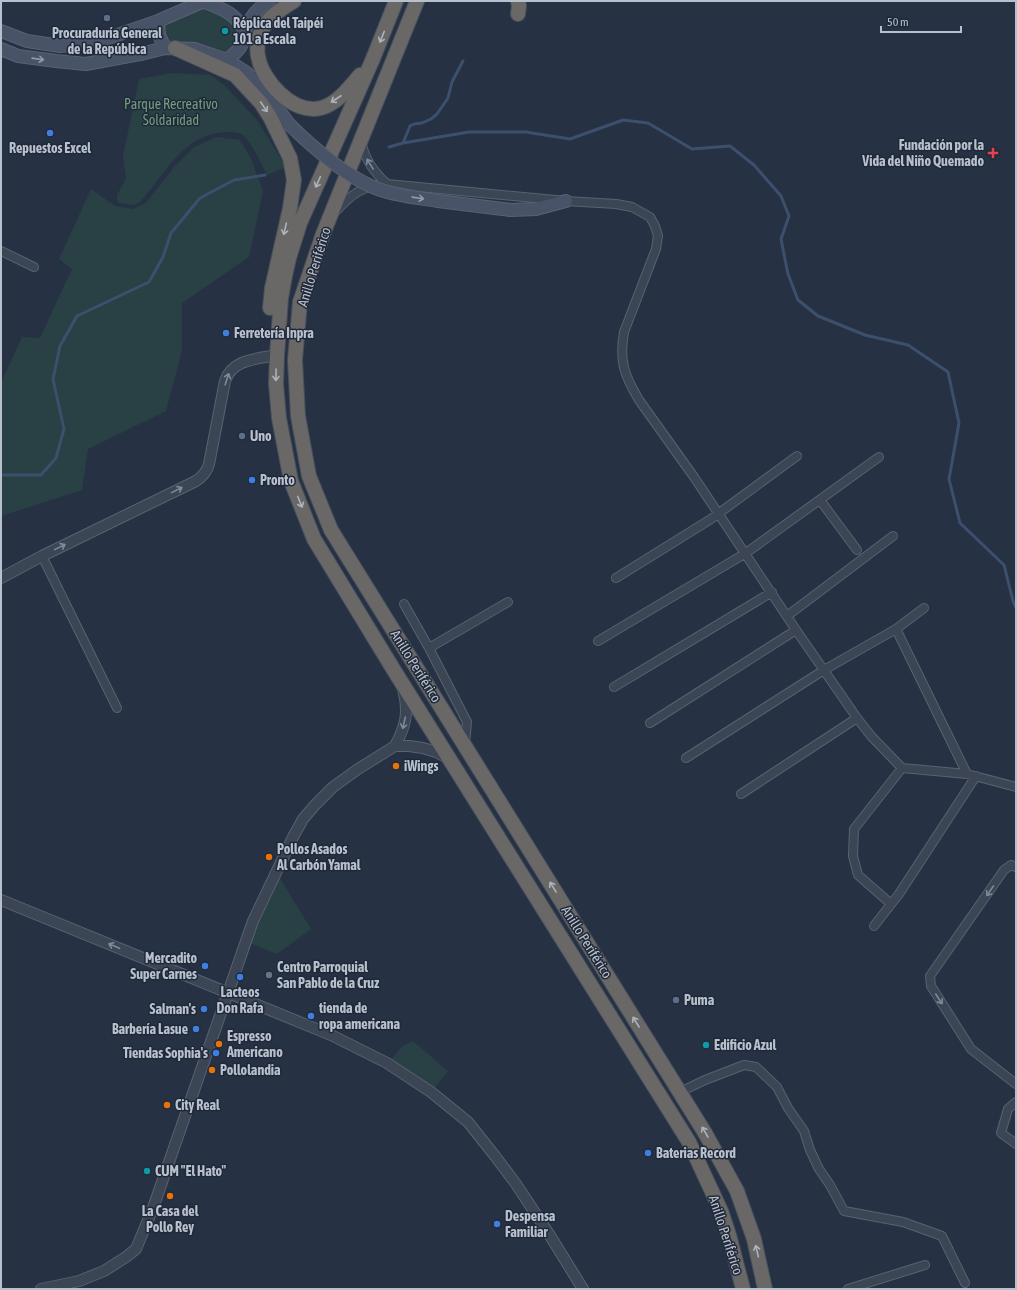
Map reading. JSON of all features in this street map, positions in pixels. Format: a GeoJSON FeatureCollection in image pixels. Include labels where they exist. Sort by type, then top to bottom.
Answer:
{"type":"FeatureCollection","features":[{"type":"Feature","properties":{"kind":"highway"},"geometry":{"type":"LineString","coordinates":[[294,1],[275,14],[264,26],[258,40],[260,64],[270,82],[285,98],[305,108],[321,108],[338,99],[351,87],[372,61]]}},
{"type":"Feature","properties":{"kind":"highway","name":"Anillo Periférico"},"geometry":{"type":"LineString","coordinates":[[396,1],[372,61],[300,223],[289,258],[282,291],[276,384],[279,418],[291,481],[314,539],[449,759],[689,1142],[721,1211],[743,1289]]}},
{"type":"Feature","properties":{"kind":"highway","name":"Anillo Periférico"},"geometry":{"type":"LineString","coordinates":[[417,1],[329,219],[300,302],[295,360],[298,416],[309,476],[331,530],[705,1133],[737,1191],[754,1239],[765,1289]]}},
{"type":"Feature","properties":{"kind":"highway"},"geometry":{"type":"LineString","coordinates":[[170,48],[235,75],[264,107],[290,158],[294,180],[290,208],[272,288],[270,310],[273,326],[278,338]]}},
{"type":"Feature","properties":{"kind":"main road"},"geometry":{"type":"LineString","coordinates":[[1,31],[27,41],[60,46],[94,43],[158,21],[204,1],[234,16],[245,31]]}},
{"type":"Feature","properties":{"kind":"main road"},"geometry":{"type":"LineString","coordinates":[[227,60],[236,53],[243,43],[245,31],[250,20],[260,6],[268,1]]}},
{"type":"Feature","properties":{"kind":"main road"},"geometry":{"type":"LineString","coordinates":[[158,21],[159,35],[170,48]]}},
{"type":"Feature","properties":{"kind":"main road"},"geometry":{"type":"LineString","coordinates":[[1,49],[18,56],[56,62],[86,64],[170,48],[195,49],[227,60],[247,73],[265,91],[289,124],[303,138],[332,161],[360,180],[381,190],[411,197],[511,210],[536,209],[566,201]]}},
{"type":"Feature","properties":{"kind":"street"},"geometry":{"type":"LineString","coordinates":[[361,140],[364,153],[370,165],[388,184]]}},
{"type":"Feature","properties":{"kind":"street"},"geometry":{"type":"LineString","coordinates":[[329,219],[350,196],[361,189],[374,185],[388,184],[566,201],[616,204],[632,207],[650,217],[658,236],[656,249],[624,332],[622,346],[625,373],[640,401],[694,477],[796,630],[857,718],[871,736],[902,768],[967,774],[1016,787]]}},
{"type":"Feature","properties":{"kind":"street"},"geometry":{"type":"LineString","coordinates":[[1,251],[34,267]]}},
{"type":"Feature","properties":{"kind":"street"},"geometry":{"type":"LineString","coordinates":[[1,578],[42,556],[201,478],[208,470],[225,381],[230,370],[242,362],[277,355]]}},
{"type":"Feature","properties":{"kind":"street"},"geometry":{"type":"LineString","coordinates":[[616,578],[718,514],[797,456]]}},
{"type":"Feature","properties":{"kind":"street"},"geometry":{"type":"LineString","coordinates":[[598,641],[746,553],[879,457]]}},
{"type":"Feature","properties":{"kind":"street"},"geometry":{"type":"LineString","coordinates":[[820,500],[856,550]]}},
{"type":"Feature","properties":{"kind":"street"},"geometry":{"type":"LineString","coordinates":[[787,616],[893,536]]}},
{"type":"Feature","properties":{"kind":"street"},"geometry":{"type":"LineString","coordinates":[[42,556],[117,708]]}},
{"type":"Feature","properties":{"kind":"street"},"geometry":{"type":"LineString","coordinates":[[614,687],[772,592]]}},
{"type":"Feature","properties":{"kind":"street"},"geometry":{"type":"LineString","coordinates":[[429,648],[508,602]]}},
{"type":"Feature","properties":{"kind":"street"},"geometry":{"type":"LineString","coordinates":[[404,604],[429,648],[467,722],[465,745]]}},
{"type":"Feature","properties":{"kind":"street"},"geometry":{"type":"LineString","coordinates":[[686,758],[824,670],[896,629],[924,608]]}},
{"type":"Feature","properties":{"kind":"street"},"geometry":{"type":"LineString","coordinates":[[896,629],[967,774]]}},
{"type":"Feature","properties":{"kind":"street"},"geometry":{"type":"LineString","coordinates":[[650,723],[796,630]]}},
{"type":"Feature","properties":{"kind":"street"},"geometry":{"type":"LineString","coordinates":[[41,1289],[79,1282],[104,1271],[136,1249],[153,1208],[254,921],[293,837],[303,819],[333,787],[358,769],[395,746],[402,732],[406,717],[406,702],[402,686],[395,672]]}},
{"type":"Feature","properties":{"kind":"street"},"geometry":{"type":"LineString","coordinates":[[741,794],[857,718]]}},
{"type":"Feature","properties":{"kind":"street"},"geometry":{"type":"LineString","coordinates":[[395,746],[423,748],[436,752],[449,759]]}},
{"type":"Feature","properties":{"kind":"street"},"geometry":{"type":"LineString","coordinates":[[891,904],[858,875],[853,856],[854,828],[902,768]]}},
{"type":"Feature","properties":{"kind":"street"},"geometry":{"type":"LineString","coordinates":[[874,926],[899,894],[976,776]]}},
{"type":"Feature","properties":{"kind":"street"},"geometry":{"type":"LineString","coordinates":[[1016,867],[1011,865],[1004,870],[930,976],[931,986],[971,1049],[1016,1084]]}},
{"type":"Feature","properties":{"kind":"street"},"geometry":{"type":"LineString","coordinates":[[1,900],[332,1035],[387,1063],[431,1092],[464,1119],[503,1166],[546,1229],[583,1289]]}},
{"type":"Feature","properties":{"kind":"street"},"geometry":{"type":"LineString","coordinates":[[680,1092],[705,1080],[744,1065],[756,1067],[777,1087],[788,1108],[804,1131],[810,1150],[844,1211],[903,1222],[942,1236],[965,1284]]}},
{"type":"Feature","properties":{"kind":"street"},"geometry":{"type":"LineString","coordinates":[[1016,1102],[1008,1109],[1001,1133],[1016,1144]]}},
{"type":"Feature","properties":{"kind":"street"},"geometry":{"type":"LineString","coordinates":[[848,1289],[860,1287],[925,1265]]}},
{"type":"Feature","properties":{"kind":"green space"},"geometry":{"type":"Polygon","coordinates":[[[205,6],[230,16],[240,27],[236,46],[224,56],[169,45],[162,24],[205,6]]]}},
{"type":"Feature","properties":{"kind":"green space","name":"Parque Recreativo Soldaridad"},"geometry":{"type":"Polygon","coordinates":[[[171,73],[211,75],[224,85],[257,120],[286,167],[267,175],[253,148],[243,135],[228,132],[211,134],[198,140],[176,157],[140,202],[135,205],[119,203],[117,195],[126,179],[123,156],[139,79],[171,73]]]}},
{"type":"Feature","properties":{"kind":"green space"},"geometry":{"type":"Polygon","coordinates":[[[217,137],[240,140],[251,159],[263,191],[249,257],[182,303],[182,351],[166,411],[88,449],[82,490],[1,516],[1,383],[22,337],[40,338],[72,269],[59,259],[91,189],[115,206],[133,209],[146,203],[174,167],[194,147],[217,137]]]}},
{"type":"Feature","properties":{"kind":"green space"},"geometry":{"type":"Polygon","coordinates":[[[278,875],[311,929],[277,954],[247,942],[278,875]]]}},
{"type":"Feature","properties":{"kind":"green space"},"geometry":{"type":"Polygon","coordinates":[[[413,1041],[448,1071],[431,1092],[388,1063],[403,1046],[413,1041]]]}},
{"type":"Feature","properties":{"kind":"waterway"},"geometry":{"type":"LineString","coordinates":[[403,143],[410,126],[422,123],[431,119],[437,114],[448,98],[452,82],[463,61]]}},
{"type":"Feature","properties":{"kind":"waterway"},"geometry":{"type":"LineString","coordinates":[[389,147],[403,143],[469,132],[526,132],[570,139],[623,120],[648,123],[692,149],[730,146],[754,165],[781,196],[789,216],[781,239],[788,274],[798,300],[818,316],[865,335],[908,345],[948,372],[959,423],[949,479],[960,523],[1004,565],[1016,608]]}},
{"type":"Feature","properties":{"kind":"waterway"},"geometry":{"type":"LineString","coordinates":[[1,475],[41,475],[56,458],[64,429],[53,379],[60,346],[77,316],[149,282],[163,257],[171,233],[200,198],[234,180],[265,175]]}},
{"type":"Feature","properties":{"kind":"place","name":"Procuraduría General de la República"},"geometry":{"type":"Point","coordinates":[107,18]}},
{"type":"Feature","properties":{"kind":"place","name":"Réplica del Taipéi 101 a Escala"},"geometry":{"type":"Point","coordinates":[225,31]}},
{"type":"Feature","properties":{"kind":"place","name":"Repuestos Excel"},"geometry":{"type":"Point","coordinates":[50,133]}},
{"type":"Feature","properties":{"kind":"place","name":"Fundación por la Vida del Niño Quemado"},"geometry":{"type":"Point","coordinates":[993,153]}},
{"type":"Feature","properties":{"kind":"place","name":"Ferretería Inpra"},"geometry":{"type":"Point","coordinates":[226,333]}},
{"type":"Feature","properties":{"kind":"place","name":"Uno"},"geometry":{"type":"Point","coordinates":[242,436]}},
{"type":"Feature","properties":{"kind":"place","name":"Pronto"},"geometry":{"type":"Point","coordinates":[252,480]}},
{"type":"Feature","properties":{"kind":"place","name":"iWings"},"geometry":{"type":"Point","coordinates":[396,766]}},
{"type":"Feature","properties":{"kind":"place","name":"Pollos Asados Al Carbón Yamal"},"geometry":{"type":"Point","coordinates":[269,857]}},
{"type":"Feature","properties":{"kind":"place","name":"Mercadito Super Carnes"},"geometry":{"type":"Point","coordinates":[205,966]}},
{"type":"Feature","properties":{"kind":"place","name":"Centro Parroquial San Pablo de la Cruz"},"geometry":{"type":"Point","coordinates":[269,975]}},
{"type":"Feature","properties":{"kind":"place","name":"Lacteos Don Rafa"},"geometry":{"type":"Point","coordinates":[240,977]}},
{"type":"Feature","properties":{"kind":"place","name":"Puma"},"geometry":{"type":"Point","coordinates":[676,1000]}},
{"type":"Feature","properties":{"kind":"place","name":"Salman's"},"geometry":{"type":"Point","coordinates":[204,1009]}},
{"type":"Feature","properties":{"kind":"place","name":"tienda de ropa americana"},"geometry":{"type":"Point","coordinates":[311,1016]}},
{"type":"Feature","properties":{"kind":"place","name":"Barbería Lasue"},"geometry":{"type":"Point","coordinates":[196,1029]}},
{"type":"Feature","properties":{"kind":"place","name":"Espresso Americano"},"geometry":{"type":"Point","coordinates":[219,1044]}},
{"type":"Feature","properties":{"kind":"place","name":"Edificio Azul"},"geometry":{"type":"Point","coordinates":[706,1045]}},
{"type":"Feature","properties":{"kind":"place","name":"Tiendas Sophia's"},"geometry":{"type":"Point","coordinates":[216,1053]}},
{"type":"Feature","properties":{"kind":"place","name":"Pollolandia"},"geometry":{"type":"Point","coordinates":[212,1070]}},
{"type":"Feature","properties":{"kind":"place","name":"City Real"},"geometry":{"type":"Point","coordinates":[167,1105]}},
{"type":"Feature","properties":{"kind":"place","name":"Baterias Record"},"geometry":{"type":"Point","coordinates":[648,1153]}},
{"type":"Feature","properties":{"kind":"place","name":"CUM \"El Hato\""},"geometry":{"type":"Point","coordinates":[147,1171]}},
{"type":"Feature","properties":{"kind":"place","name":"La Casa del Pollo Rey"},"geometry":{"type":"Point","coordinates":[170,1196]}},
{"type":"Feature","properties":{"kind":"place","name":"Despensa Familiar"},"geometry":{"type":"Point","coordinates":[497,1224]}}]}
